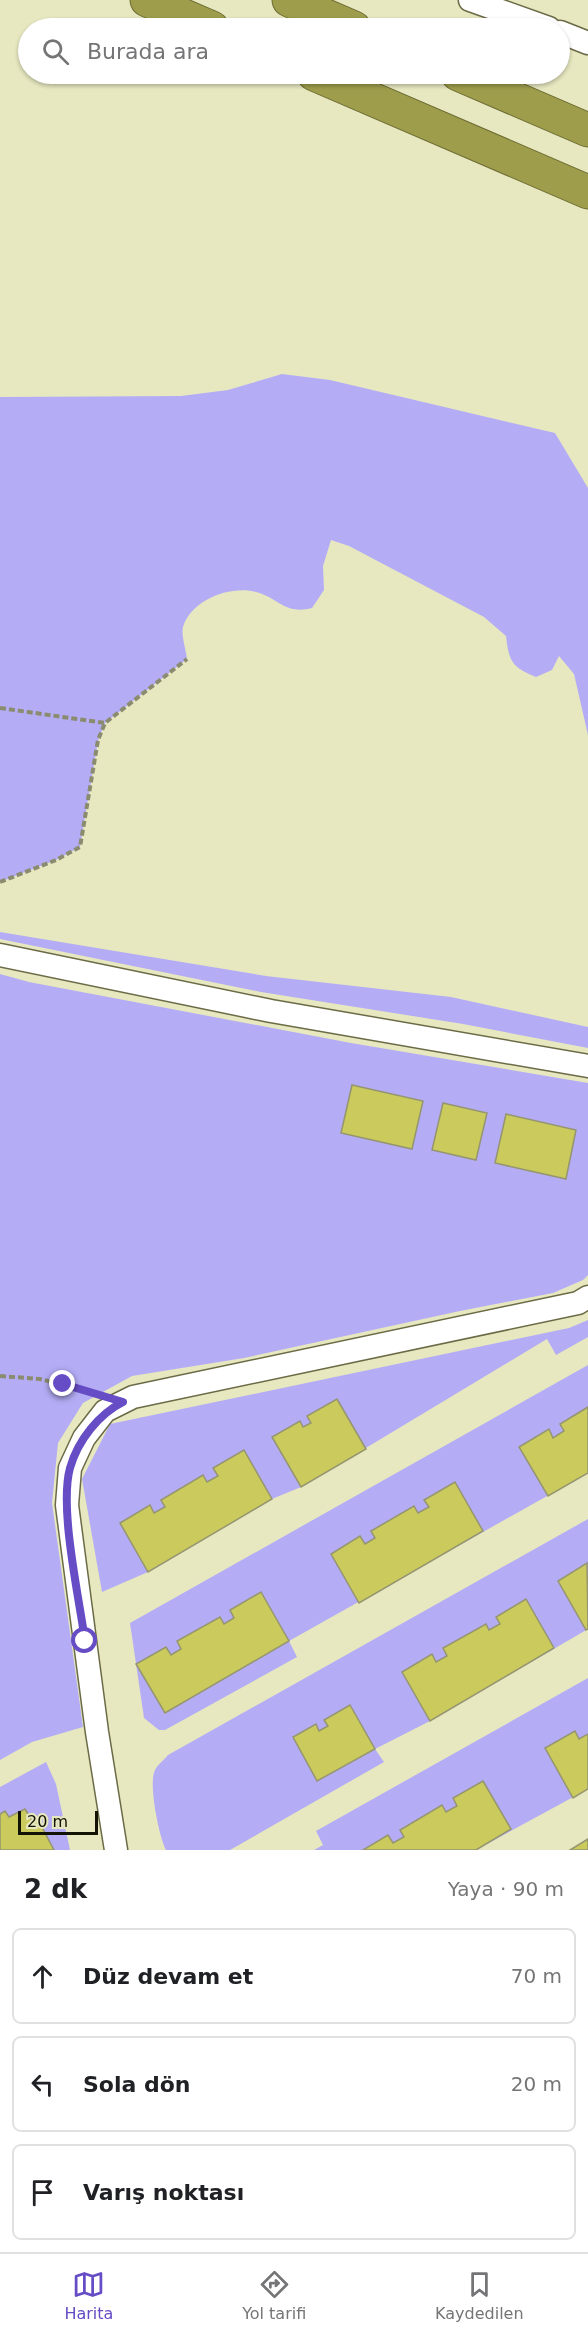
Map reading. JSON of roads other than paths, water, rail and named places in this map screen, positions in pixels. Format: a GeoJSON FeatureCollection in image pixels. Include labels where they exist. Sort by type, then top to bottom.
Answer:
{"type":"FeatureCollection","features":[{"type":"Feature","properties":{"kind":"highway"},"geometry":{"type":"LineString","coordinates":[[147,0],[189,18]]}},
{"type":"Feature","properties":{"kind":"highway"},"geometry":{"type":"LineString","coordinates":[[289,0],[331,18]]}},
{"type":"Feature","properties":{"kind":"highway"},"geometry":{"type":"LineString","coordinates":[[337,84],[588,192]]}},
{"type":"Feature","properties":{"kind":"highway"},"geometry":{"type":"LineString","coordinates":[[481,84],[588,130]]}},
{"type":"Feature","properties":{"kind":"street"},"geometry":{"type":"LineString","coordinates":[[470,0],[521,18]]}},
{"type":"Feature","properties":{"kind":"street"},"geometry":{"type":"LineString","coordinates":[[570,36],[588,43]]}},
{"type":"Feature","properties":{"kind":"street"},"geometry":{"type":"LineString","coordinates":[[0,955],[271,1011],[588,1066]]}},
{"type":"Feature","properties":{"kind":"street"},"geometry":{"type":"LineString","coordinates":[[116,1850],[97,1732],[67,1505],[70,1468],[84,1438],[105,1411],[144,1394],[578,1303],[588,1297]]}}]}
